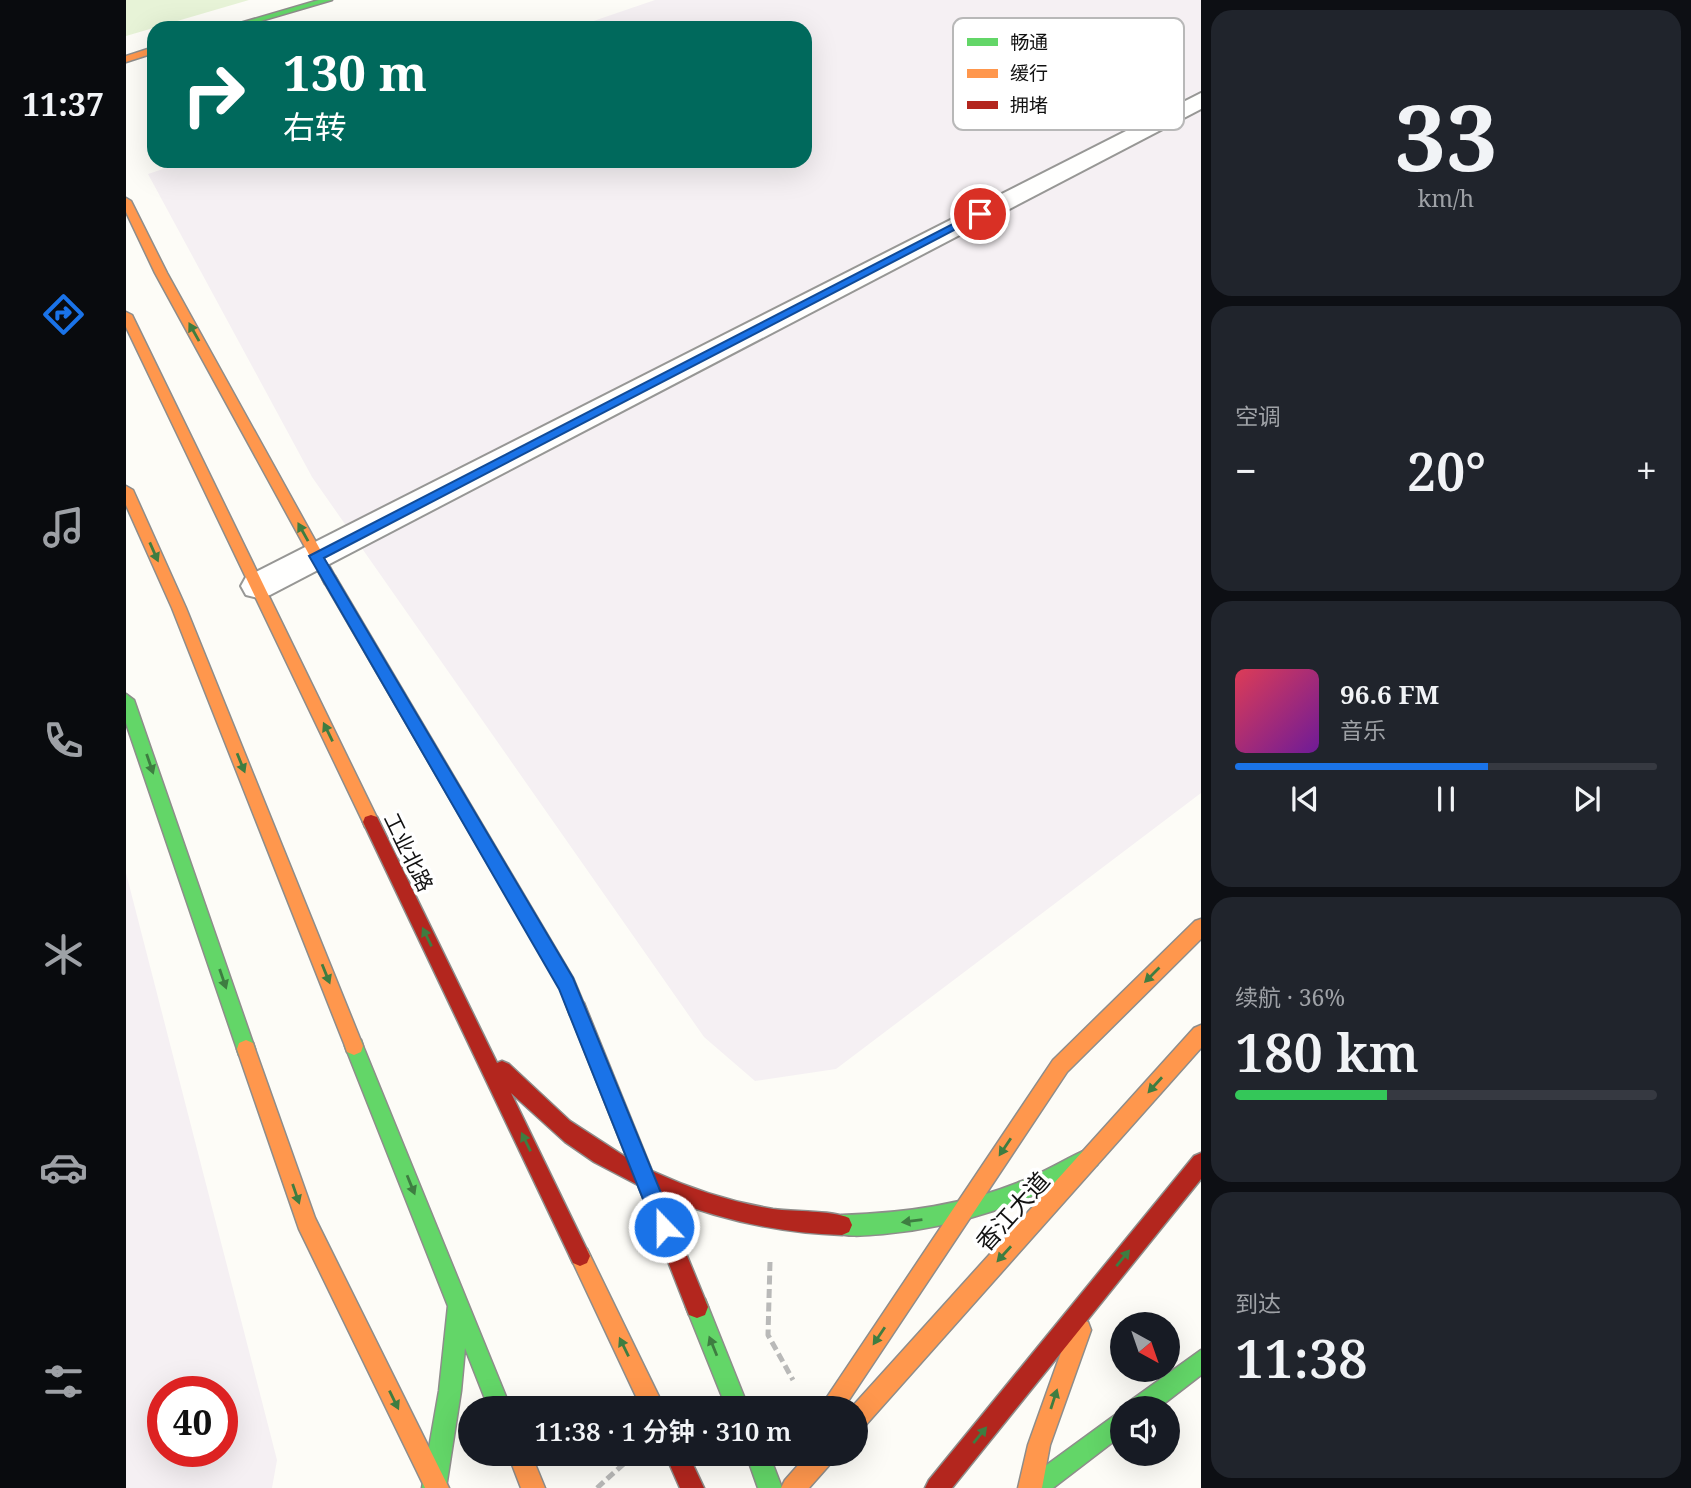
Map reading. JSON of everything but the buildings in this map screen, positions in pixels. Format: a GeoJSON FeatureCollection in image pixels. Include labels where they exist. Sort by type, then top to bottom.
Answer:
{"type":"FeatureCollection","features":[{"type":"Feature","properties":{"kind":"main road"},"geometry":{"type":"LineString","coordinates":[[253,21],[328,0]]}},
{"type":"Feature","properties":{"kind":"main road"},"geometry":{"type":"LineString","coordinates":[[126,58],[147,52]]}},
{"type":"Feature","properties":{"kind":"main road"},"geometry":{"type":"LineString","coordinates":[[126,201],[162,273],[316,556],[567,984],[733,1396]]}},
{"type":"Feature","properties":{"kind":"main road","name":"工业北路"},"geometry":{"type":"LineString","coordinates":[[126,315],[648,1396]]}},
{"type":"Feature","properties":{"kind":"main road"},"geometry":{"type":"LineString","coordinates":[[126,490],[179,608],[495,1396]]}},
{"type":"Feature","properties":{"kind":"main road"},"geometry":{"type":"LineString","coordinates":[[126,700],[306,1222],[436,1487]]}},
{"type":"Feature","properties":{"kind":"main road"},"geometry":{"type":"LineString","coordinates":[[839,1396],[1060,1066],[1201,927]]}},
{"type":"Feature","properties":{"kind":"main road"},"geometry":{"type":"LineString","coordinates":[[469,1025],[501,1068],[539,1108],[584,1144],[644,1178],[692,1199],[752,1215],[815,1224],[875,1226],[961,1213],[1043,1185],[1090,1158]]}},
{"type":"Feature","properties":{"kind":"main road","name":"香江大道"},"geometry":{"type":"LineString","coordinates":[[868,1406],[1201,1034]]}},
{"type":"Feature","properties":{"kind":"main road"},"geometry":{"type":"LineString","coordinates":[[937,1488],[1201,1163]]}},
{"type":"Feature","properties":{"kind":"main road"},"geometry":{"type":"LineString","coordinates":[[1032,1488],[1039,1445],[1066,1362],[1097,1290]]}},
{"type":"Feature","properties":{"kind":"main road"},"geometry":{"type":"LineString","coordinates":[[436,1487],[450,1391],[457,1301]]}},
{"type":"Feature","properties":{"kind":"main road"},"geometry":{"type":"LineString","coordinates":[[1155,1396],[1201,1361]]}},
{"type":"Feature","properties":{"kind":"main road"},"geometry":{"type":"LineString","coordinates":[[1032,1488],[1110,1430]]}},
{"type":"Feature","properties":{"kind":"main road"},"geometry":{"type":"LineString","coordinates":[[524,1466],[533,1488]]}},
{"type":"Feature","properties":{"kind":"main road"},"geometry":{"type":"LineString","coordinates":[[682,1466],[692,1488]]}},
{"type":"Feature","properties":{"kind":"main road"},"geometry":{"type":"LineString","coordinates":[[762,1466],[770,1488]]}},
{"type":"Feature","properties":{"kind":"main road"},"geometry":{"type":"LineString","coordinates":[[777,1488],[791,1466]]}},
{"type":"Feature","properties":{"kind":"main road"},"geometry":{"type":"LineString","coordinates":[[793,1488],[813,1466]]}},
{"type":"Feature","properties":{"kind":"street"},"geometry":{"type":"LineString","coordinates":[[1184,109],[1201,100]]}},
{"type":"Feature","properties":{"kind":"street"},"geometry":{"type":"LineString","coordinates":[[258,586],[1143,130]]}},
{"type":"Feature","properties":{"kind":"path"},"geometry":{"type":"LineString","coordinates":[[768,1335],[797,1388]]}},
{"type":"Feature","properties":{"kind":"path"},"geometry":{"type":"LineString","coordinates":[[597,1488],[622,1466]]}},
{"type":"Feature","properties":{"kind":"shaded area"},"geometry":{"type":"Polygon","coordinates":[[[655,0],[1201,0],[1201,793],[836,1069],[755,1081],[704,1037],[312,477],[148,174],[166,168],[812,168],[812,21],[594,21],[655,0]]]}},
{"type":"Feature","properties":{"kind":"shaded area"},"geometry":{"type":"Polygon","coordinates":[[[126,873],[277,1460],[272,1488],[126,1488],[126,873]]]}},
{"type":"Feature","properties":{"kind":"green space"},"geometry":{"type":"Polygon","coordinates":[[[126,0],[249,0],[177,21],[147,21],[147,30],[126,36],[126,0]]]}},
{"type":"Feature","properties":{"kind":"traffic: fast"},"geometry":{"type":"LineString","coordinates":[[252,21],[328,0]]}},
{"type":"Feature","properties":{"kind":"traffic: fast"},"geometry":{"type":"LineString","coordinates":[[330,580],[567,984],[577,1009]]}},
{"type":"Feature","properties":{"kind":"traffic: fast"},"geometry":{"type":"LineString","coordinates":[[126,700],[246,1049]]}},
{"type":"Feature","properties":{"kind":"traffic: fast"},"geometry":{"type":"LineString","coordinates":[[354,1046],[495,1396]]}},
{"type":"Feature","properties":{"kind":"traffic: fast"},"geometry":{"type":"LineString","coordinates":[[842,1225],[909,1221],[971,1209],[1030,1188],[1090,1158]]}},
{"type":"Feature","properties":{"kind":"traffic: fast"},"geometry":{"type":"LineString","coordinates":[[697,1307],[733,1396]]}},
{"type":"Feature","properties":{"kind":"traffic: fast"},"geometry":{"type":"LineString","coordinates":[[434,1488],[450,1391],[457,1310]]}},
{"type":"Feature","properties":{"kind":"traffic: fast"},"geometry":{"type":"LineString","coordinates":[[1155,1396],[1201,1361]]}},
{"type":"Feature","properties":{"kind":"traffic: fast"},"geometry":{"type":"LineString","coordinates":[[1034,1488],[1110,1430]]}},
{"type":"Feature","properties":{"kind":"traffic: fast"},"geometry":{"type":"LineString","coordinates":[[762,1466],[770,1488]]}},
{"type":"Feature","properties":{"kind":"traffic: slow"},"geometry":{"type":"LineString","coordinates":[[126,59],[147,52]]}},
{"type":"Feature","properties":{"kind":"traffic: slow"},"geometry":{"type":"LineString","coordinates":[[126,201],[161,273],[330,580]]}},
{"type":"Feature","properties":{"kind":"traffic: slow"},"geometry":{"type":"LineString","coordinates":[[126,315],[371,822]]}},
{"type":"Feature","properties":{"kind":"traffic: slow"},"geometry":{"type":"LineString","coordinates":[[126,490],[179,608],[354,1046]]}},
{"type":"Feature","properties":{"kind":"traffic: slow"},"geometry":{"type":"LineString","coordinates":[[839,1396],[1060,1066],[1201,927]]}},
{"type":"Feature","properties":{"kind":"traffic: slow"},"geometry":{"type":"LineString","coordinates":[[868,1406],[1201,1034]]}},
{"type":"Feature","properties":{"kind":"traffic: slow"},"geometry":{"type":"LineString","coordinates":[[246,1049],[306,1222],[437,1488]]}},
{"type":"Feature","properties":{"kind":"traffic: slow"},"geometry":{"type":"LineString","coordinates":[[580,1256],[648,1396]]}},
{"type":"Feature","properties":{"kind":"traffic: slow"},"geometry":{"type":"LineString","coordinates":[[1030,1488],[1039,1445],[1080,1330]]}},
{"type":"Feature","properties":{"kind":"traffic: slow"},"geometry":{"type":"LineString","coordinates":[[524,1466],[533,1488]]}},
{"type":"Feature","properties":{"kind":"traffic: slow"},"geometry":{"type":"LineString","coordinates":[[793,1488],[813,1466]]}},
{"type":"Feature","properties":{"kind":"traffic: jam"},"geometry":{"type":"LineString","coordinates":[[371,822],[580,1256]]}},
{"type":"Feature","properties":{"kind":"traffic: jam"},"geometry":{"type":"LineString","coordinates":[[577,1009],[697,1307]]}},
{"type":"Feature","properties":{"kind":"traffic: jam"},"geometry":{"type":"LineString","coordinates":[[502,1070],[572,1135],[601,1155],[666,1188],[700,1201],[771,1219],[842,1225]]}},
{"type":"Feature","properties":{"kind":"traffic: jam"},"geometry":{"type":"LineString","coordinates":[[937,1488],[1201,1163]]}},
{"type":"Feature","properties":{"kind":"traffic: jam"},"geometry":{"type":"LineString","coordinates":[[682,1466],[692,1488]]}},
{"type":"Feature","properties":{"kind":"route"},"geometry":{"type":"LineString","coordinates":[[664,1227],[567,984],[316,556],[980,214]]}}]}
